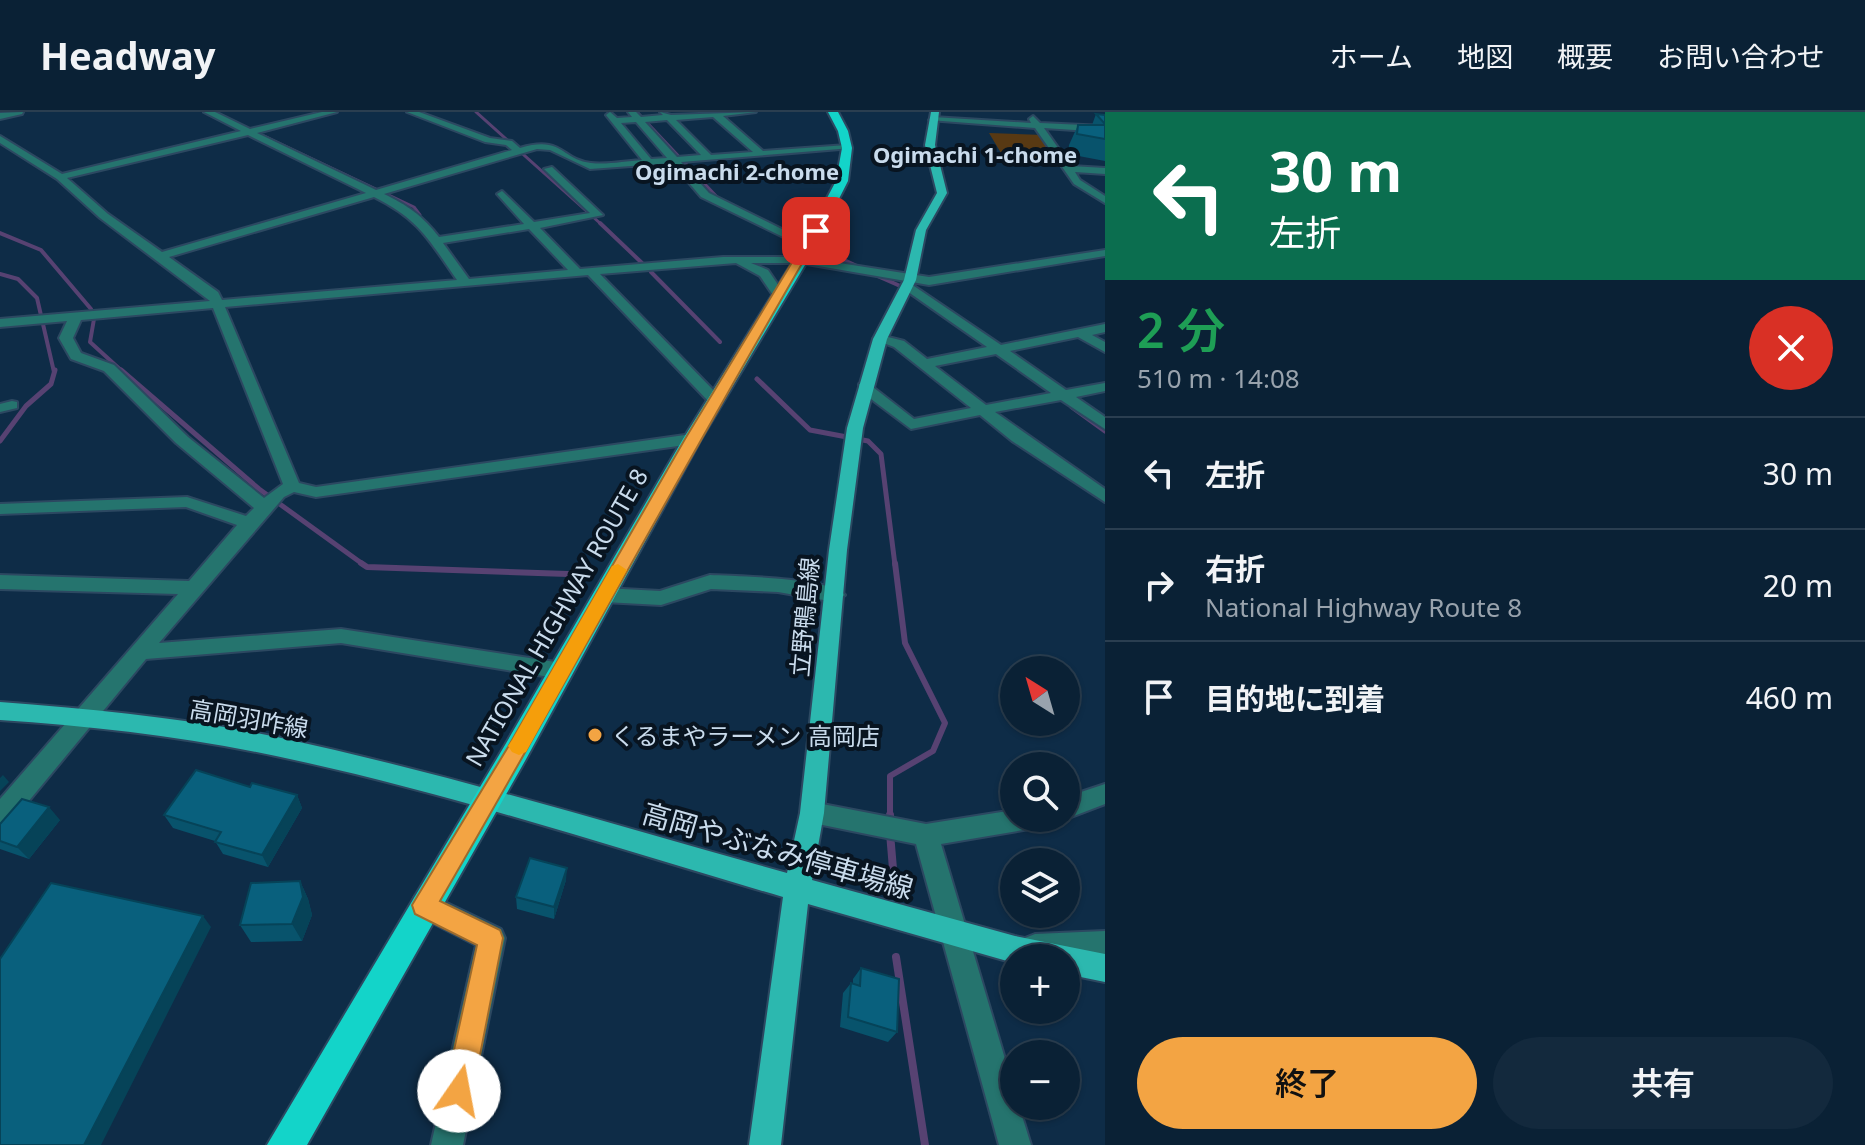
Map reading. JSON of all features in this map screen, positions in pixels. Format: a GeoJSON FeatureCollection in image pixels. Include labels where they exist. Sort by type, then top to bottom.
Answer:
{"type":"FeatureCollection","features":[{"type":"Feature","properties":{"kind":"highway"},"geometry":{"type":"LineString","coordinates":[[833,112],[843,131],[847,148]]}},
{"type":"Feature","properties":{"kind":"highway","name":"NATIONAL HIGHWAY ROUTE 8"},"geometry":{"type":"LineString","coordinates":[[286,1145],[562,671],[692,439],[801,260],[842,181],[847,148]]}},
{"type":"Feature","properties":{"kind":"main road","name":"立野鴨島線"},"geometry":{"type":"LineString","coordinates":[[765,1145],[797,889],[812,813],[855,434],[864,387],[880,339],[898,298],[909,283],[921,230],[942,193],[930,145],[934,116]]}},
{"type":"Feature","properties":{"kind":"main road","name":"高岡羽咋線"},"geometry":{"type":"LineString","coordinates":[[0,711],[85,717],[275,746],[485,800]]}},
{"type":"Feature","properties":{"kind":"main road","name":"高岡やぶなみ停車場線"},"geometry":{"type":"LineString","coordinates":[[485,800],[1000,945]]}},
{"type":"Feature","properties":{"kind":"main road"},"geometry":{"type":"LineString","coordinates":[[1080,963],[1105,968]]}},
{"type":"Feature","properties":{"kind":"street"},"geometry":{"type":"LineString","coordinates":[[0,116],[19,112]]}},
{"type":"Feature","properties":{"kind":"street"},"geometry":{"type":"LineString","coordinates":[[208,112],[379,192],[405,208],[423,223],[465,282]]}},
{"type":"Feature","properties":{"kind":"street"},"geometry":{"type":"LineString","coordinates":[[60,177],[333,112]]}},
{"type":"Feature","properties":{"kind":"street"},"geometry":{"type":"LineString","coordinates":[[411,112],[488,140],[509,143],[522,150]]}},
{"type":"Feature","properties":{"kind":"street"},"geometry":{"type":"LineString","coordinates":[[608,112],[648,161]]}},
{"type":"Feature","properties":{"kind":"street"},"geometry":{"type":"LineString","coordinates":[[615,121],[635,116],[752,112]]}},
{"type":"Feature","properties":{"kind":"street"},"geometry":{"type":"LineString","coordinates":[[1029,112],[1075,182],[1095,196]]}},
{"type":"Feature","properties":{"kind":"street"},"geometry":{"type":"LineString","coordinates":[[667,115],[708,157]]}},
{"type":"Feature","properties":{"kind":"street"},"geometry":{"type":"LineString","coordinates":[[716,115],[761,154]]}},
{"type":"Feature","properties":{"kind":"street"},"geometry":{"type":"LineString","coordinates":[[635,116],[705,195],[808,246]]}},
{"type":"Feature","properties":{"kind":"street"},"geometry":{"type":"LineString","coordinates":[[934,116],[1037,125],[1088,124],[1105,129]]}},
{"type":"Feature","properties":{"kind":"street"},"geometry":{"type":"LineString","coordinates":[[0,139],[60,177],[104,216],[214,295],[292,486]]}},
{"type":"Feature","properties":{"kind":"street"},"geometry":{"type":"LineString","coordinates":[[161,256],[522,150],[550,146],[577,163],[590,166],[847,148]]}},
{"type":"Feature","properties":{"kind":"street"},"geometry":{"type":"LineString","coordinates":[[435,241],[598,215],[549,169]]}},
{"type":"Feature","properties":{"kind":"street"},"geometry":{"type":"LineString","coordinates":[[1068,169],[1105,171]]}},
{"type":"Feature","properties":{"kind":"street"},"geometry":{"type":"LineString","coordinates":[[502,194],[715,400]]}},
{"type":"Feature","properties":{"kind":"street"},"geometry":{"type":"LineString","coordinates":[[0,323],[723,260],[801,260],[909,283],[1105,253]]}},
{"type":"Feature","properties":{"kind":"street"},"geometry":{"type":"LineString","coordinates":[[723,260],[758,269],[772,282],[779,295]]}},
{"type":"Feature","properties":{"kind":"street"},"geometry":{"type":"LineString","coordinates":[[909,283],[993,349],[1105,424]]}},
{"type":"Feature","properties":{"kind":"street"},"geometry":{"type":"LineString","coordinates":[[76,316],[66,338],[76,356],[109,368],[182,440],[264,507]]}},
{"type":"Feature","properties":{"kind":"street"},"geometry":{"type":"LineString","coordinates":[[924,364],[1105,328]]}},
{"type":"Feature","properties":{"kind":"street"},"geometry":{"type":"LineString","coordinates":[[1080,333],[1105,348]]}},
{"type":"Feature","properties":{"kind":"street"},"geometry":{"type":"LineString","coordinates":[[880,339],[899,344],[984,412],[1105,497]]}},
{"type":"Feature","properties":{"kind":"street"},"geometry":{"type":"LineString","coordinates":[[864,387],[911,424],[1105,387]]}},
{"type":"Feature","properties":{"kind":"street"},"geometry":{"type":"LineString","coordinates":[[0,817],[249,523],[278,493],[292,486],[316,492],[692,439]]}},
{"type":"Feature","properties":{"kind":"street"},"geometry":{"type":"LineString","coordinates":[[0,509],[187,502],[249,523]]}},
{"type":"Feature","properties":{"kind":"street"},"geometry":{"type":"LineString","coordinates":[[0,582],[194,588]]}},
{"type":"Feature","properties":{"kind":"street"},"geometry":{"type":"LineString","coordinates":[[604,595],[661,598],[710,582],[778,585],[835,595]]}},
{"type":"Feature","properties":{"kind":"street"},"geometry":{"type":"LineString","coordinates":[[140,652],[341,636],[562,671]]}},
{"type":"Feature","properties":{"kind":"street"},"geometry":{"type":"LineString","coordinates":[[1080,803],[1105,794]]}},
{"type":"Feature","properties":{"kind":"street"},"geometry":{"type":"LineString","coordinates":[[812,813],[926,835],[1000,823]]}},
{"type":"Feature","properties":{"kind":"street"},"geometry":{"type":"LineString","coordinates":[[926,835],[1015,1145]]}},
{"type":"Feature","properties":{"kind":"street"},"geometry":{"type":"LineString","coordinates":[[424,905],[491,938],[447,1145]]}},
{"type":"Feature","properties":{"kind":"street"},"geometry":{"type":"LineString","coordinates":[[1080,946],[1105,944]]}},
{"type":"Feature","properties":{"kind":"shaded area"},"geometry":{"type":"Polygon","coordinates":[[[989,133],[1043,135],[1067,167],[1007,163],[989,133]]]}},
{"type":"Feature","properties":{"kind":"building"},"geometry":{"type":"Polygon","coordinates":[[[1096,114],[1105,115],[1105,124],[1096,114]]]}},
{"type":"Feature","properties":{"kind":"building"},"geometry":{"type":"Polygon","coordinates":[[[1078,125],[1105,125],[1105,139],[1077,134],[1078,125]]]}},
{"type":"Feature","properties":{"kind":"building"},"geometry":{"type":"Polygon","coordinates":[[[196,770],[250,787],[252,783],[297,795],[262,855],[215,842],[221,832],[164,815],[196,770]]]}},
{"type":"Feature","properties":{"kind":"building"},"geometry":{"type":"Polygon","coordinates":[[[22,799],[49,807],[17,847],[0,841],[0,824],[22,799]]]}},
{"type":"Feature","properties":{"kind":"building"},"geometry":{"type":"Polygon","coordinates":[[[530,858],[567,868],[554,907],[516,897],[530,858]]]}},
{"type":"Feature","properties":{"kind":"building"},"geometry":{"type":"Polygon","coordinates":[[[300,881],[303,897],[292,924],[240,925],[251,883],[300,881]]]}},
{"type":"Feature","properties":{"kind":"building"},"geometry":{"type":"Polygon","coordinates":[[[51,883],[203,916],[84,1145],[0,1145],[0,959],[51,883]]]}},
{"type":"Feature","properties":{"kind":"building"},"geometry":{"type":"Polygon","coordinates":[[[861,968],[899,979],[897,1032],[848,1017],[851,983],[860,986],[861,968]]]}},
{"type":"Feature","properties":{"kind":"waterway"},"geometry":{"type":"LineString","coordinates":[[476,112],[602,225]]}},
{"type":"Feature","properties":{"kind":"waterway"},"geometry":{"type":"LineString","coordinates":[[637,112],[719,199]]}},
{"type":"Feature","properties":{"kind":"waterway"},"geometry":{"type":"LineString","coordinates":[[253,131],[414,207],[420,215]]}},
{"type":"Feature","properties":{"kind":"waterway"},"geometry":{"type":"LineString","coordinates":[[600,223],[642,263]]}},
{"type":"Feature","properties":{"kind":"waterway"},"geometry":{"type":"LineString","coordinates":[[0,233],[41,250],[91,309]]}},
{"type":"Feature","properties":{"kind":"waterway"},"geometry":{"type":"LineString","coordinates":[[808,243],[863,269]]}},
{"type":"Feature","properties":{"kind":"waterway"},"geometry":{"type":"LineString","coordinates":[[651,272],[720,342]]}},
{"type":"Feature","properties":{"kind":"waterway"},"geometry":{"type":"LineString","coordinates":[[0,274],[18,279],[37,298],[54,372]]}},
{"type":"Feature","properties":{"kind":"waterway"},"geometry":{"type":"LineString","coordinates":[[873,274],[907,289]]}},
{"type":"Feature","properties":{"kind":"waterway"},"geometry":{"type":"LineString","coordinates":[[94,319],[90,342],[123,372]]}},
{"type":"Feature","properties":{"kind":"waterway"},"geometry":{"type":"LineString","coordinates":[[0,441],[26,406],[51,384],[55,370]]}},
{"type":"Feature","properties":{"kind":"waterway"},"geometry":{"type":"LineString","coordinates":[[121,370],[259,489],[364,565]]}},
{"type":"Feature","properties":{"kind":"waterway"},"geometry":{"type":"LineString","coordinates":[[757,379],[810,430],[868,441],[881,454],[895,565]]}},
{"type":"Feature","properties":{"kind":"waterway"},"geometry":{"type":"LineString","coordinates":[[1072,407],[1105,431]]}},
{"type":"Feature","properties":{"kind":"waterway"},"geometry":{"type":"LineString","coordinates":[[890,822],[890,776],[933,751],[945,723],[905,643],[895,563]]}},
{"type":"Feature","properties":{"kind":"waterway"},"geometry":{"type":"LineString","coordinates":[[364,565],[568,574]]}},
{"type":"Feature","properties":{"kind":"waterway"},"geometry":{"type":"LineString","coordinates":[[890,833],[893,869]]}},
{"type":"Feature","properties":{"kind":"waterway"},"geometry":{"type":"LineString","coordinates":[[896,957],[925,1145]]}},
{"type":"Feature","properties":{"kind":"slow traffic"},"geometry":{"type":"LineString","coordinates":[[519,746],[618,570]]}},
{"type":"Feature","properties":{"kind":"place","name":"くるまやラーメン 高岡店"},"geometry":{"type":"Point","coordinates":[595,735]}},
{"type":"Feature","properties":{"kind":"district","name":"Ogimachi 1-chome"},"geometry":{"type":"Point","coordinates":[975,154]}},
{"type":"Feature","properties":{"kind":"district","name":"Ogimachi 2-chome"},"geometry":{"type":"Point","coordinates":[737,171]}},
{"type":"Feature","properties":{"kind":"route"},"geometry":{"type":"LineString","coordinates":[[459,1091],[491,938],[424,905],[515,753],[692,439],[816,231]]}}]}
